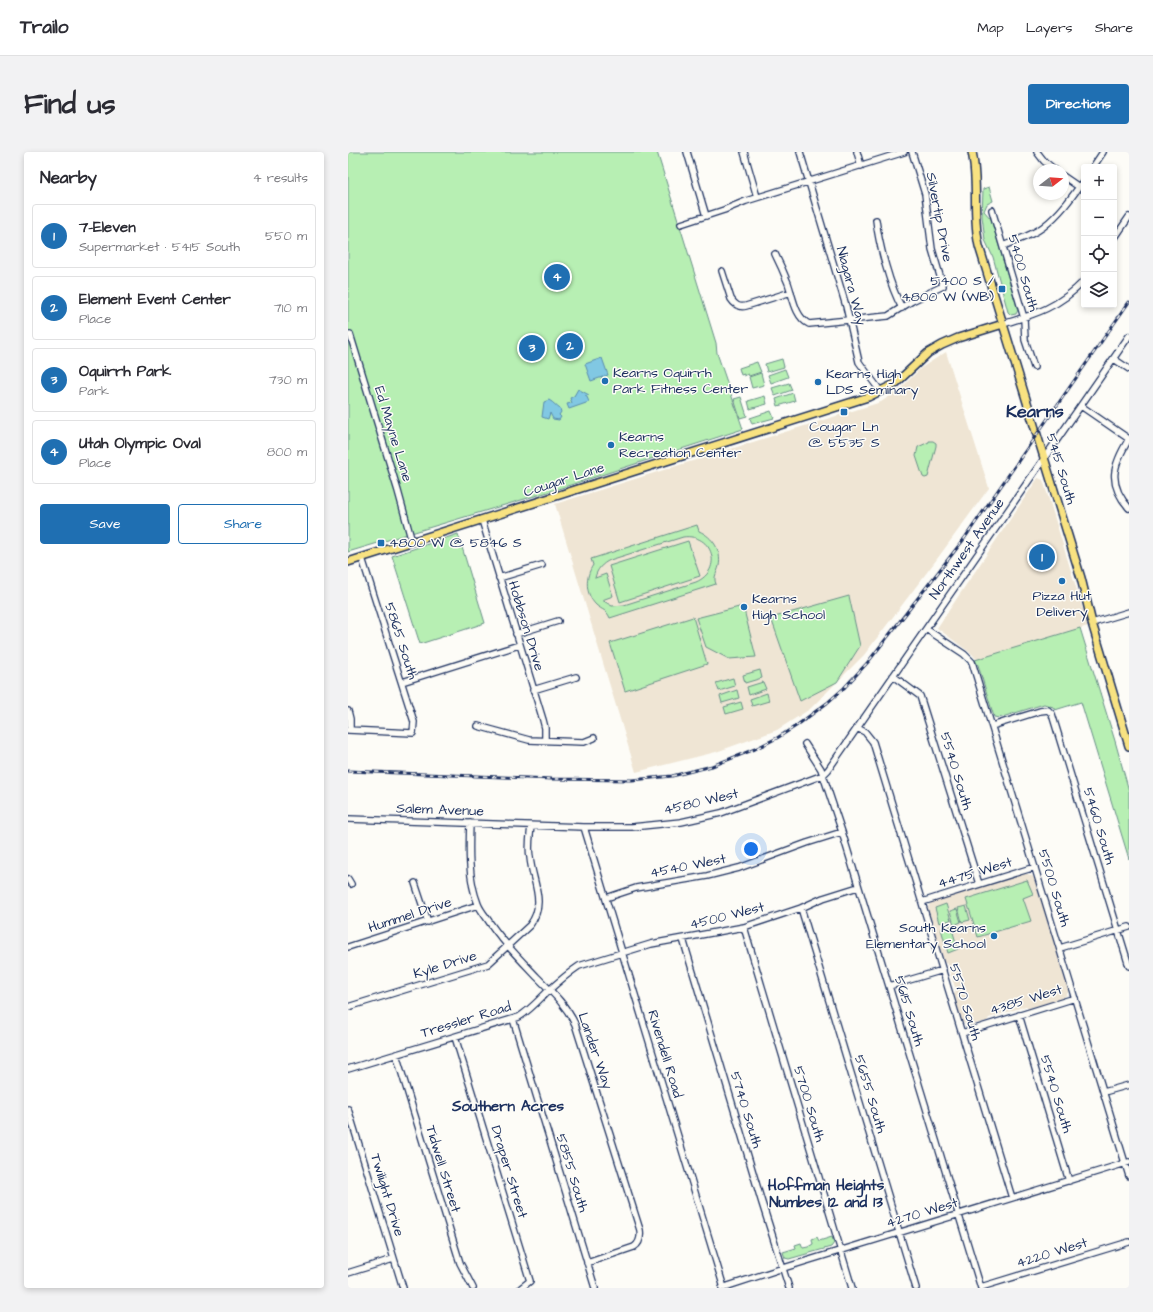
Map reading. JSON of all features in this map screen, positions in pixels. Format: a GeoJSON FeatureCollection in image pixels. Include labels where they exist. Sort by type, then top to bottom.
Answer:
{"type":"FeatureCollection","features":[{"type":"Feature","properties":{"kind":"main road","name":"5415 South"},"geometry":{"type":"LineString","coordinates":[[972,152],[975,168],[976,234],[1002,324],[1081,578],[1092,623],[1129,746]]}},
{"type":"Feature","properties":{"kind":"main road","name":"Cougar Lane"},"geometry":{"type":"LineString","coordinates":[[348,562],[741,438],[881,392],[895,384],[928,354],[942,345],[1002,324]]}},
{"type":"Feature","properties":{"kind":"street"},"geometry":{"type":"LineString","coordinates":[[686,152],[706,216]]}},
{"type":"Feature","properties":{"kind":"street"},"geometry":{"type":"LineString","coordinates":[[744,152],[757,197]]}},
{"type":"Feature","properties":{"kind":"street","name":"Niagara Way"},"geometry":{"type":"LineString","coordinates":[[800,152],[849,319],[859,362],[881,392]]}},
{"type":"Feature","properties":{"kind":"street"},"geometry":{"type":"LineString","coordinates":[[857,152],[861,166]]}},
{"type":"Feature","properties":{"kind":"street"},"geometry":{"type":"LineString","coordinates":[[681,224],[757,197],[904,152]]}},
{"type":"Feature","properties":{"kind":"street","name":"Silvertip Drive"},"geometry":{"type":"LineString","coordinates":[[902,308],[912,301],[942,286],[932,249],[925,194],[912,152]]}},
{"type":"Feature","properties":{"kind":"street"},"geometry":{"type":"LineString","coordinates":[[1037,152],[1048,164]]}},
{"type":"Feature","properties":{"kind":"street"},"geometry":{"type":"LineString","coordinates":[[1095,164],[1103,152]]}},
{"type":"Feature","properties":{"kind":"street"},"geometry":{"type":"LineString","coordinates":[[1069,180],[1079,187]]}},
{"type":"Feature","properties":{"kind":"street"},"geometry":{"type":"LineString","coordinates":[[1003,246],[1042,228],[1064,207],[1081,184]]}},
{"type":"Feature","properties":{"kind":"street","name":"5400 South"},"geometry":{"type":"LineString","coordinates":[[992,210],[1024,318],[1025,340],[1034,367]]}},
{"type":"Feature","properties":{"kind":"street"},"geometry":{"type":"LineString","coordinates":[[1116,236],[1129,217]]}},
{"type":"Feature","properties":{"kind":"street"},"geometry":{"type":"LineString","coordinates":[[775,254],[802,319],[810,324],[849,319],[883,317],[902,308],[895,294],[887,267],[879,239],[876,220]]}},
{"type":"Feature","properties":{"kind":"street"},"geometry":{"type":"LineString","coordinates":[[722,271],[731,299],[739,307],[791,292]]}},
{"type":"Feature","properties":{"kind":"street"},"geometry":{"type":"LineString","coordinates":[[1002,324],[1024,318],[1058,304],[1081,284]]}},
{"type":"Feature","properties":{"kind":"street","name":"Ed Mayne Lane"},"geometry":{"type":"LineString","coordinates":[[350,334],[412,542]]}},
{"type":"Feature","properties":{"kind":"street","name":"Northwest Avenue"},"geometry":{"type":"LineString","coordinates":[[823,775],[828,770],[1129,336]]}},
{"type":"Feature","properties":{"kind":"street"},"geometry":{"type":"LineString","coordinates":[[1114,359],[1129,369]]}},
{"type":"Feature","properties":{"kind":"street"},"geometry":{"type":"LineString","coordinates":[[1081,406],[1129,439],[1117,462],[1115,479],[1119,494],[1129,508]]}},
{"type":"Feature","properties":{"kind":"street","name":"Hobbson Drive"},"geometry":{"type":"LineString","coordinates":[[482,520],[534,690],[544,728],[545,740]]}},
{"type":"Feature","properties":{"kind":"street","name":"5865 South"},"geometry":{"type":"LineString","coordinates":[[349,730],[413,733],[414,722],[362,558]]}},
{"type":"Feature","properties":{"kind":"street"},"geometry":{"type":"LineString","coordinates":[[499,578],[542,565]]}},
{"type":"Feature","properties":{"kind":"street"},"geometry":{"type":"LineString","coordinates":[[1092,623],[1129,612]]}},
{"type":"Feature","properties":{"kind":"street"},"geometry":{"type":"LineString","coordinates":[[516,634],[558,621]]}},
{"type":"Feature","properties":{"kind":"street","name":"5500 South"},"geometry":{"type":"LineString","coordinates":[[926,629],[964,654],[972,662],[1127,1163],[1129,1176]]}},
{"type":"Feature","properties":{"kind":"street"},"geometry":{"type":"LineString","coordinates":[[402,682],[519,645]]}},
{"type":"Feature","properties":{"kind":"street","name":"5540 South"},"geometry":{"type":"LineString","coordinates":[[893,676],[920,696],[979,884]]}},
{"type":"Feature","properties":{"kind":"street"},"geometry":{"type":"LineString","coordinates":[[534,690],[576,677]]}},
{"type":"Feature","properties":{"kind":"street","name":"5460 South"},"geometry":{"type":"LineString","coordinates":[[992,726],[1040,711],[1048,710],[1053,716],[1129,966]]}},
{"type":"Feature","properties":{"kind":"street"},"geometry":{"type":"LineString","coordinates":[[348,711],[350,719],[349,730]]}},
{"type":"Feature","properties":{"kind":"street"},"geometry":{"type":"LineString","coordinates":[[478,726],[522,739],[584,742],[594,738]]}},
{"type":"Feature","properties":{"kind":"street","name":"5570 South"},"geometry":{"type":"LineString","coordinates":[[857,728],[864,732],[873,742],[1012,1198]]}},
{"type":"Feature","properties":{"kind":"street","name":"5615 South"},"geometry":{"type":"LineString","coordinates":[[805,744],[817,762],[823,775],[842,832],[981,1287]]}},
{"type":"Feature","properties":{"kind":"street","name":"4580 West"},"geometry":{"type":"LineString","coordinates":[[531,826],[632,827],[681,822],[720,813],[823,775]]}},
{"type":"Feature","properties":{"kind":"street","name":"Salem Avenue"},"geometry":{"type":"LineString","coordinates":[[348,819],[531,826]]}},
{"type":"Feature","properties":{"kind":"street","name":"Lander Way"},"geometry":{"type":"LineString","coordinates":[[470,823],[470,869],[478,905],[492,926],[508,945],[569,1012],[575,1024],[640,1230],[641,1234],[639,1242],[630,1249],[587,1263]]}},
{"type":"Feature","properties":{"kind":"street","name":"Kyle Drive"},"geometry":{"type":"LineString","coordinates":[[348,1007],[488,964],[530,925],[535,918],[539,901],[530,856],[531,826]]}},
{"type":"Feature","properties":{"kind":"street","name":"Rivendell Road"},"geometry":{"type":"LineString","coordinates":[[584,827],[723,1288]]}},
{"type":"Feature","properties":{"kind":"street","name":"4540 West"},"geometry":{"type":"LineString","coordinates":[[606,898],[636,888],[707,876],[739,868],[842,832]]}},
{"type":"Feature","properties":{"kind":"street","name":"4475 West"},"geometry":{"type":"LineString","coordinates":[[922,902],[1035,867]]}},
{"type":"Feature","properties":{"kind":"street"},"geometry":{"type":"LineString","coordinates":[[415,883],[428,922]]}},
{"type":"Feature","properties":{"kind":"street","name":"4500 West"},"geometry":{"type":"LineString","coordinates":[[622,953],[651,944],[744,927],[801,908],[823,898],[858,887]]}},
{"type":"Feature","properties":{"kind":"street","name":"Hummel Drive"},"geometry":{"type":"LineString","coordinates":[[348,947],[478,905]]}},
{"type":"Feature","properties":{"kind":"street","name":"5655 South"},"geometry":{"type":"LineString","coordinates":[[801,908],[916,1288]]}},
{"type":"Feature","properties":{"kind":"street","name":"5700 South"},"geometry":{"type":"LineString","coordinates":[[744,927],[852,1288]]}},
{"type":"Feature","properties":{"kind":"street"},"geometry":{"type":"LineString","coordinates":[[1060,948],[1129,927]]}},
{"type":"Feature","properties":{"kind":"street","name":"5740 South"},"geometry":{"type":"LineString","coordinates":[[683,939],[789,1288]]}},
{"type":"Feature","properties":{"kind":"street","name":"Tressler Road"},"geometry":{"type":"LineString","coordinates":[[348,1069],[513,1019],[532,1008],[570,972],[579,966],[622,953]]}},
{"type":"Feature","properties":{"kind":"street"},"geometry":{"type":"LineString","coordinates":[[889,986],[943,970]]}},
{"type":"Feature","properties":{"kind":"street","name":"4385 West"},"geometry":{"type":"LineString","coordinates":[[962,1033],[1075,998]]}},
{"type":"Feature","properties":{"kind":"street","name":"5540 South"},"geometry":{"type":"LineString","coordinates":[[1019,1015],[1069,1181]]}},
{"type":"Feature","properties":{"kind":"street","name":"5855 South"},"geometry":{"type":"LineString","coordinates":[[513,1019],[595,1288]]}},
{"type":"Feature","properties":{"kind":"street","name":"Draper Street"},"geometry":{"type":"LineString","coordinates":[[455,1037],[530,1281],[521,1288]]}},
{"type":"Feature","properties":{"kind":"street","name":"Tidwell Street"},"geometry":{"type":"LineString","coordinates":[[396,1054],[455,1248],[466,1277],[473,1288]]}},
{"type":"Feature","properties":{"kind":"street"},"geometry":{"type":"LineString","coordinates":[[1104,1092],[1129,1085]]}},
{"type":"Feature","properties":{"kind":"street","name":"Twilight Drive"},"geometry":{"type":"LineString","coordinates":[[348,1110],[403,1288]]}},
{"type":"Feature","properties":{"kind":"street","name":"4270 West"},"geometry":{"type":"LineString","coordinates":[[723,1288],[783,1268],[1127,1163]]}},
{"type":"Feature","properties":{"kind":"street","name":"4220 West"},"geometry":{"type":"LineString","coordinates":[[981,1287],[1129,1242]]}},
{"type":"Feature","properties":{"kind":"street"},"geometry":{"type":"LineString","coordinates":[[348,1273],[393,1259]]}},
{"type":"Feature","properties":{"kind":"shaded area","name":"Kearns High School"},"geometry":{"type":"Polygon","coordinates":[[[946,352],[989,488],[937,559],[864,655],[810,709],[777,730],[716,752],[636,772],[555,504],[881,402],[900,389],[921,368],[946,352]]]}},
{"type":"Feature","properties":{"kind":"shaded area"},"geometry":{"type":"Polygon","coordinates":[[[1038,478],[1043,480],[1088,626],[977,660],[972,654],[937,628],[1038,478]]]}},
{"type":"Feature","properties":{"kind":"shaded area","name":"South Kearns Elementary School"},"geometry":{"type":"Polygon","coordinates":[[[1024,873],[1031,875],[1034,878],[1068,993],[1063,998],[1029,1008],[1026,1006],[989,1018],[987,1021],[967,1026],[962,1021],[954,994],[956,990],[947,964],[944,962],[928,909],[929,905],[933,901],[1024,873]]]}},
{"type":"Feature","properties":{"kind":"green space"},"geometry":{"type":"Polygon","coordinates":[[[348,152],[657,152],[716,343],[717,353],[743,429],[558,489],[348,552],[348,152]]]}},
{"type":"Feature","properties":{"kind":"green space"},"geometry":{"type":"Polygon","coordinates":[[[989,187],[993,201],[987,204],[984,211],[991,219],[1018,310],[1016,314],[1011,315],[1008,312],[993,257],[985,240],[982,216],[983,189],[989,187]]]}},
{"type":"Feature","properties":{"kind":"green space"},"geometry":{"type":"Polygon","coordinates":[[[782,359],[784,367],[767,372],[765,364],[782,359]]]}},
{"type":"Feature","properties":{"kind":"green space"},"geometry":{"type":"Polygon","coordinates":[[[757,362],[761,372],[749,376],[748,374],[744,376],[744,374],[741,375],[739,368],[757,362]]]}},
{"type":"Feature","properties":{"kind":"green space"},"geometry":{"type":"Polygon","coordinates":[[[785,369],[788,377],[771,383],[768,375],[785,369]]]}},
{"type":"Feature","properties":{"kind":"green space"},"geometry":{"type":"Polygon","coordinates":[[[761,373],[764,385],[752,388],[749,377],[761,373]]]}},
{"type":"Feature","properties":{"kind":"green space"},"geometry":{"type":"Polygon","coordinates":[[[789,383],[792,390],[775,396],[772,388],[789,383]]]}},
{"type":"Feature","properties":{"kind":"green space"},"geometry":{"type":"Polygon","coordinates":[[[793,393],[795,401],[778,406],[776,399],[793,393]]]}},
{"type":"Feature","properties":{"kind":"green space"},"geometry":{"type":"Polygon","coordinates":[[[765,396],[767,404],[750,409],[748,401],[765,396]]]}},
{"type":"Feature","properties":{"kind":"green space"},"geometry":{"type":"Polygon","coordinates":[[[741,397],[747,416],[740,418],[734,399],[741,397]]]}},
{"type":"Feature","properties":{"kind":"green space"},"geometry":{"type":"Polygon","coordinates":[[[771,411],[774,418],[752,424],[750,418],[771,411]]]}},
{"type":"Feature","properties":{"kind":"green space"},"geometry":{"type":"Polygon","coordinates":[[[929,441],[936,443],[936,446],[928,477],[925,478],[923,477],[916,456],[918,447],[929,441]]]}},
{"type":"Feature","properties":{"kind":"green space"},"geometry":{"type":"Polygon","coordinates":[[[697,525],[699,531],[708,537],[715,545],[718,550],[720,560],[715,577],[716,584],[610,618],[606,612],[592,601],[588,591],[587,585],[590,570],[593,565],[591,559],[697,525]],[[683,537],[610,560],[605,563],[600,567],[595,578],[606,574],[613,596],[602,600],[612,606],[624,605],[696,582],[705,576],[710,569],[712,561],[711,554],[708,546],[702,541],[693,537],[683,537]]]}},
{"type":"Feature","properties":{"kind":"green space"},"geometry":{"type":"Polygon","coordinates":[[[458,534],[485,623],[420,644],[392,556],[458,534]]]}},
{"type":"Feature","properties":{"kind":"green space"},"geometry":{"type":"Polygon","coordinates":[[[688,541],[700,576],[620,602],[609,566],[688,541]]]}},
{"type":"Feature","properties":{"kind":"green space"},"geometry":{"type":"Polygon","coordinates":[[[849,596],[860,646],[837,682],[800,701],[771,618],[849,596]]]}},
{"type":"Feature","properties":{"kind":"green space"},"geometry":{"type":"Polygon","coordinates":[[[743,606],[756,657],[729,659],[706,647],[696,618],[743,606]]]}},
{"type":"Feature","properties":{"kind":"green space"},"geometry":{"type":"Polygon","coordinates":[[[693,617],[707,664],[625,691],[610,643],[693,617]]]}},
{"type":"Feature","properties":{"kind":"green space"},"geometry":{"type":"Polygon","coordinates":[[[1080,628],[1129,791],[1129,859],[1081,702],[1055,710],[1053,707],[1044,704],[999,718],[994,717],[978,665],[975,660],[1080,628]]]}},
{"type":"Feature","properties":{"kind":"green space"},"geometry":{"type":"Polygon","coordinates":[[[760,670],[762,678],[745,683],[743,675],[760,670]]]}},
{"type":"Feature","properties":{"kind":"green space"},"geometry":{"type":"Polygon","coordinates":[[[733,678],[735,686],[719,691],[716,683],[733,678]]]}},
{"type":"Feature","properties":{"kind":"green space"},"geometry":{"type":"Polygon","coordinates":[[[763,682],[766,689],[749,695],[747,687],[763,682]]]}},
{"type":"Feature","properties":{"kind":"green space"},"geometry":{"type":"Polygon","coordinates":[[[737,690],[739,698],[722,703],[720,696],[737,690]]]}},
{"type":"Feature","properties":{"kind":"green space"},"geometry":{"type":"Polygon","coordinates":[[[767,693],[769,701],[752,706],[750,699],[767,693]]]}},
{"type":"Feature","properties":{"kind":"green space"},"geometry":{"type":"Polygon","coordinates":[[[741,702],[743,709],[726,714],[724,707],[741,702]]]}},
{"type":"Feature","properties":{"kind":"green space"},"geometry":{"type":"Polygon","coordinates":[[[1027,880],[1033,894],[1023,898],[1031,921],[978,937],[966,899],[1027,880]]]}},
{"type":"Feature","properties":{"kind":"green space"},"geometry":{"type":"Polygon","coordinates":[[[946,904],[951,920],[939,923],[935,908],[946,904]]]}},
{"type":"Feature","properties":{"kind":"green space"},"geometry":{"type":"Polygon","coordinates":[[[966,906],[970,920],[962,922],[958,908],[966,906]]]}},
{"type":"Feature","properties":{"kind":"green space"},"geometry":{"type":"Polygon","coordinates":[[[957,909],[961,922],[954,925],[950,911],[957,909]]]}},
{"type":"Feature","properties":{"kind":"green space"},"geometry":{"type":"Polygon","coordinates":[[[951,926],[958,949],[948,953],[941,929],[951,926]]]}},
{"type":"Feature","properties":{"kind":"green space"},"geometry":{"type":"Polygon","coordinates":[[[817,1237],[819,1241],[832,1237],[834,1243],[831,1247],[789,1259],[785,1258],[783,1252],[796,1248],[795,1245],[801,1243],[803,1248],[808,1247],[813,1244],[812,1239],[817,1237]]]}},
{"type":"Feature","properties":{"kind":"water"},"geometry":{"type":"Polygon","coordinates":[[[602,358],[608,375],[591,381],[585,364],[602,358]]]}},
{"type":"Feature","properties":{"kind":"water"},"geometry":{"type":"Polygon","coordinates":[[[578,389],[589,395],[585,396],[589,402],[569,409],[567,404],[572,403],[570,398],[574,396],[578,389]]]}},
{"type":"Feature","properties":{"kind":"water"},"geometry":{"type":"Polygon","coordinates":[[[549,400],[560,409],[561,412],[559,415],[561,417],[559,420],[553,419],[550,413],[548,419],[542,417],[544,402],[549,400]]]}},
{"type":"Feature","properties":{"kind":"railway"},"geometry":{"type":"LineString","coordinates":[[348,771],[552,779],[632,780],[672,776],[712,766],[755,749],[777,738],[827,703],[844,688],[868,662],[964,539],[1129,302]]}},
{"type":"Feature","properties":{"kind":"place","name":"Utah Olympic Oval"},"geometry":{"type":"Point","coordinates":[557,277]}},
{"type":"Feature","properties":{"kind":"place","name":"5400 S / 4800 W (WB)"},"geometry":{"type":"Point","coordinates":[1002,289]}},
{"type":"Feature","properties":{"kind":"place","name":"Element Event Center"},"geometry":{"type":"Point","coordinates":[570,346]}},
{"type":"Feature","properties":{"kind":"place","name":"Oquirrh Park"},"geometry":{"type":"Point","coordinates":[532,348]}},
{"type":"Feature","properties":{"kind":"place","name":"Kearns Oquirrh Park Fitness Center"},"geometry":{"type":"Point","coordinates":[605,381]}},
{"type":"Feature","properties":{"kind":"place","name":"Kearns High LDS Seminary"},"geometry":{"type":"Point","coordinates":[818,382]}},
{"type":"Feature","properties":{"kind":"place","name":"Cougar Ln @ 5535 S"},"geometry":{"type":"Point","coordinates":[844,412]}},
{"type":"Feature","properties":{"kind":"place","name":"Kearns Recreation Center"},"geometry":{"type":"Point","coordinates":[611,445]}},
{"type":"Feature","properties":{"kind":"place","name":"4800 W @ 5846 S"},"geometry":{"type":"Point","coordinates":[381,543]}},
{"type":"Feature","properties":{"kind":"place","name":"7-Eleven"},"geometry":{"type":"Point","coordinates":[1042,557]}},
{"type":"Feature","properties":{"kind":"place","name":"Pizza Hut Delivery"},"geometry":{"type":"Point","coordinates":[1062,581]}},
{"type":"Feature","properties":{"kind":"place","name":"Kearns High School"},"geometry":{"type":"Point","coordinates":[744,607]}},
{"type":"Feature","properties":{"kind":"place","name":"South Kearns Elementary School"},"geometry":{"type":"Point","coordinates":[994,936]}},
{"type":"Feature","properties":{"kind":"district","name":"Kearns"},"geometry":{"type":"Point","coordinates":[1035,411]}},
{"type":"Feature","properties":{"kind":"district","name":"Southern Acres"},"geometry":{"type":"Point","coordinates":[508,1106]}},
{"type":"Feature","properties":{"kind":"district","name":"Hoffman Heights Numbes 12 and 13"},"geometry":{"type":"Point","coordinates":[826,1194]}}]}
